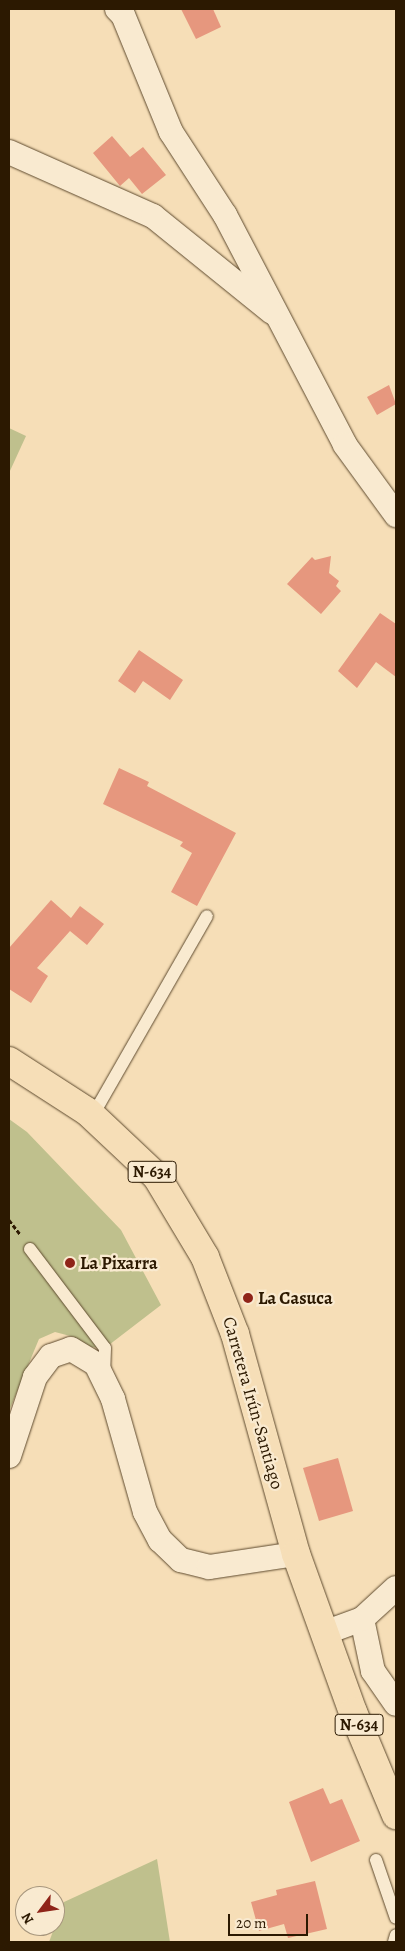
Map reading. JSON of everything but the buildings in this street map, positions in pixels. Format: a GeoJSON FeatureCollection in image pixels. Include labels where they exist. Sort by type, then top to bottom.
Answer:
{"type":"FeatureCollection","features":[{"type":"Feature","properties":{"kind":"highway","name":"Carretera Irún-Santiago"},"geometry":{"type":"LineString","coordinates":[[9,1061],[93,1115],[157,1177],[205,1257],[235,1334],[296,1554],[324,1633],[396,1815]]}},
{"type":"Feature","properties":{"kind":"street"},"geometry":{"type":"LineString","coordinates":[[117,9],[123,15],[171,132],[225,215],[345,445],[396,515]]}},
{"type":"Feature","properties":{"kind":"street"},"geometry":{"type":"LineString","coordinates":[[9,152],[153,216],[279,318]]}},
{"type":"Feature","properties":{"kind":"street"},"geometry":{"type":"LineString","coordinates":[[9,1456],[35,1377],[51,1356],[71,1349],[96,1364],[113,1399],[145,1512],[160,1540],[181,1560],[209,1567],[296,1554]]}},
{"type":"Feature","properties":{"kind":"street"},"geometry":{"type":"LineString","coordinates":[[324,1633],[362,1619],[396,1588]]}},
{"type":"Feature","properties":{"kind":"street"},"geometry":{"type":"LineString","coordinates":[[362,1619],[373,1671],[396,1704]]}},
{"type":"Feature","properties":{"kind":"lane"},"geometry":{"type":"LineString","coordinates":[[93,1115],[207,916]]}},
{"type":"Feature","properties":{"kind":"lane"},"geometry":{"type":"LineString","coordinates":[[30,1248],[105,1348],[104,1382]]}},
{"type":"Feature","properties":{"kind":"lane"},"geometry":{"type":"LineString","coordinates":[[376,1860],[396,1918]]}},
{"type":"Feature","properties":{"kind":"lane"},"geometry":{"type":"LineString","coordinates":[[394,1942],[396,1935]]}},
{"type":"Feature","properties":{"kind":"green space"},"geometry":{"type":"Polygon","coordinates":[[[9,428],[26,436],[9,473],[9,428]]]}},
{"type":"Feature","properties":{"kind":"green space"},"geometry":{"type":"Polygon","coordinates":[[[9,1119],[27,1132],[121,1230],[161,1305],[105,1348],[91,1347],[74,1337],[55,1332],[39,1339],[9,1411],[9,1119]]]}},
{"type":"Feature","properties":{"kind":"green space"},"geometry":{"type":"Polygon","coordinates":[[[157,1859],[170,1942],[49,1942],[51,1936],[65,1936],[65,1902],[157,1859]]]}},
{"type":"Feature","properties":{"kind":"place","name":"La Pixarra"},"geometry":{"type":"Point","coordinates":[70,1263]}},
{"type":"Feature","properties":{"kind":"place","name":"La Casuca"},"geometry":{"type":"Point","coordinates":[248,1298]}}]}
